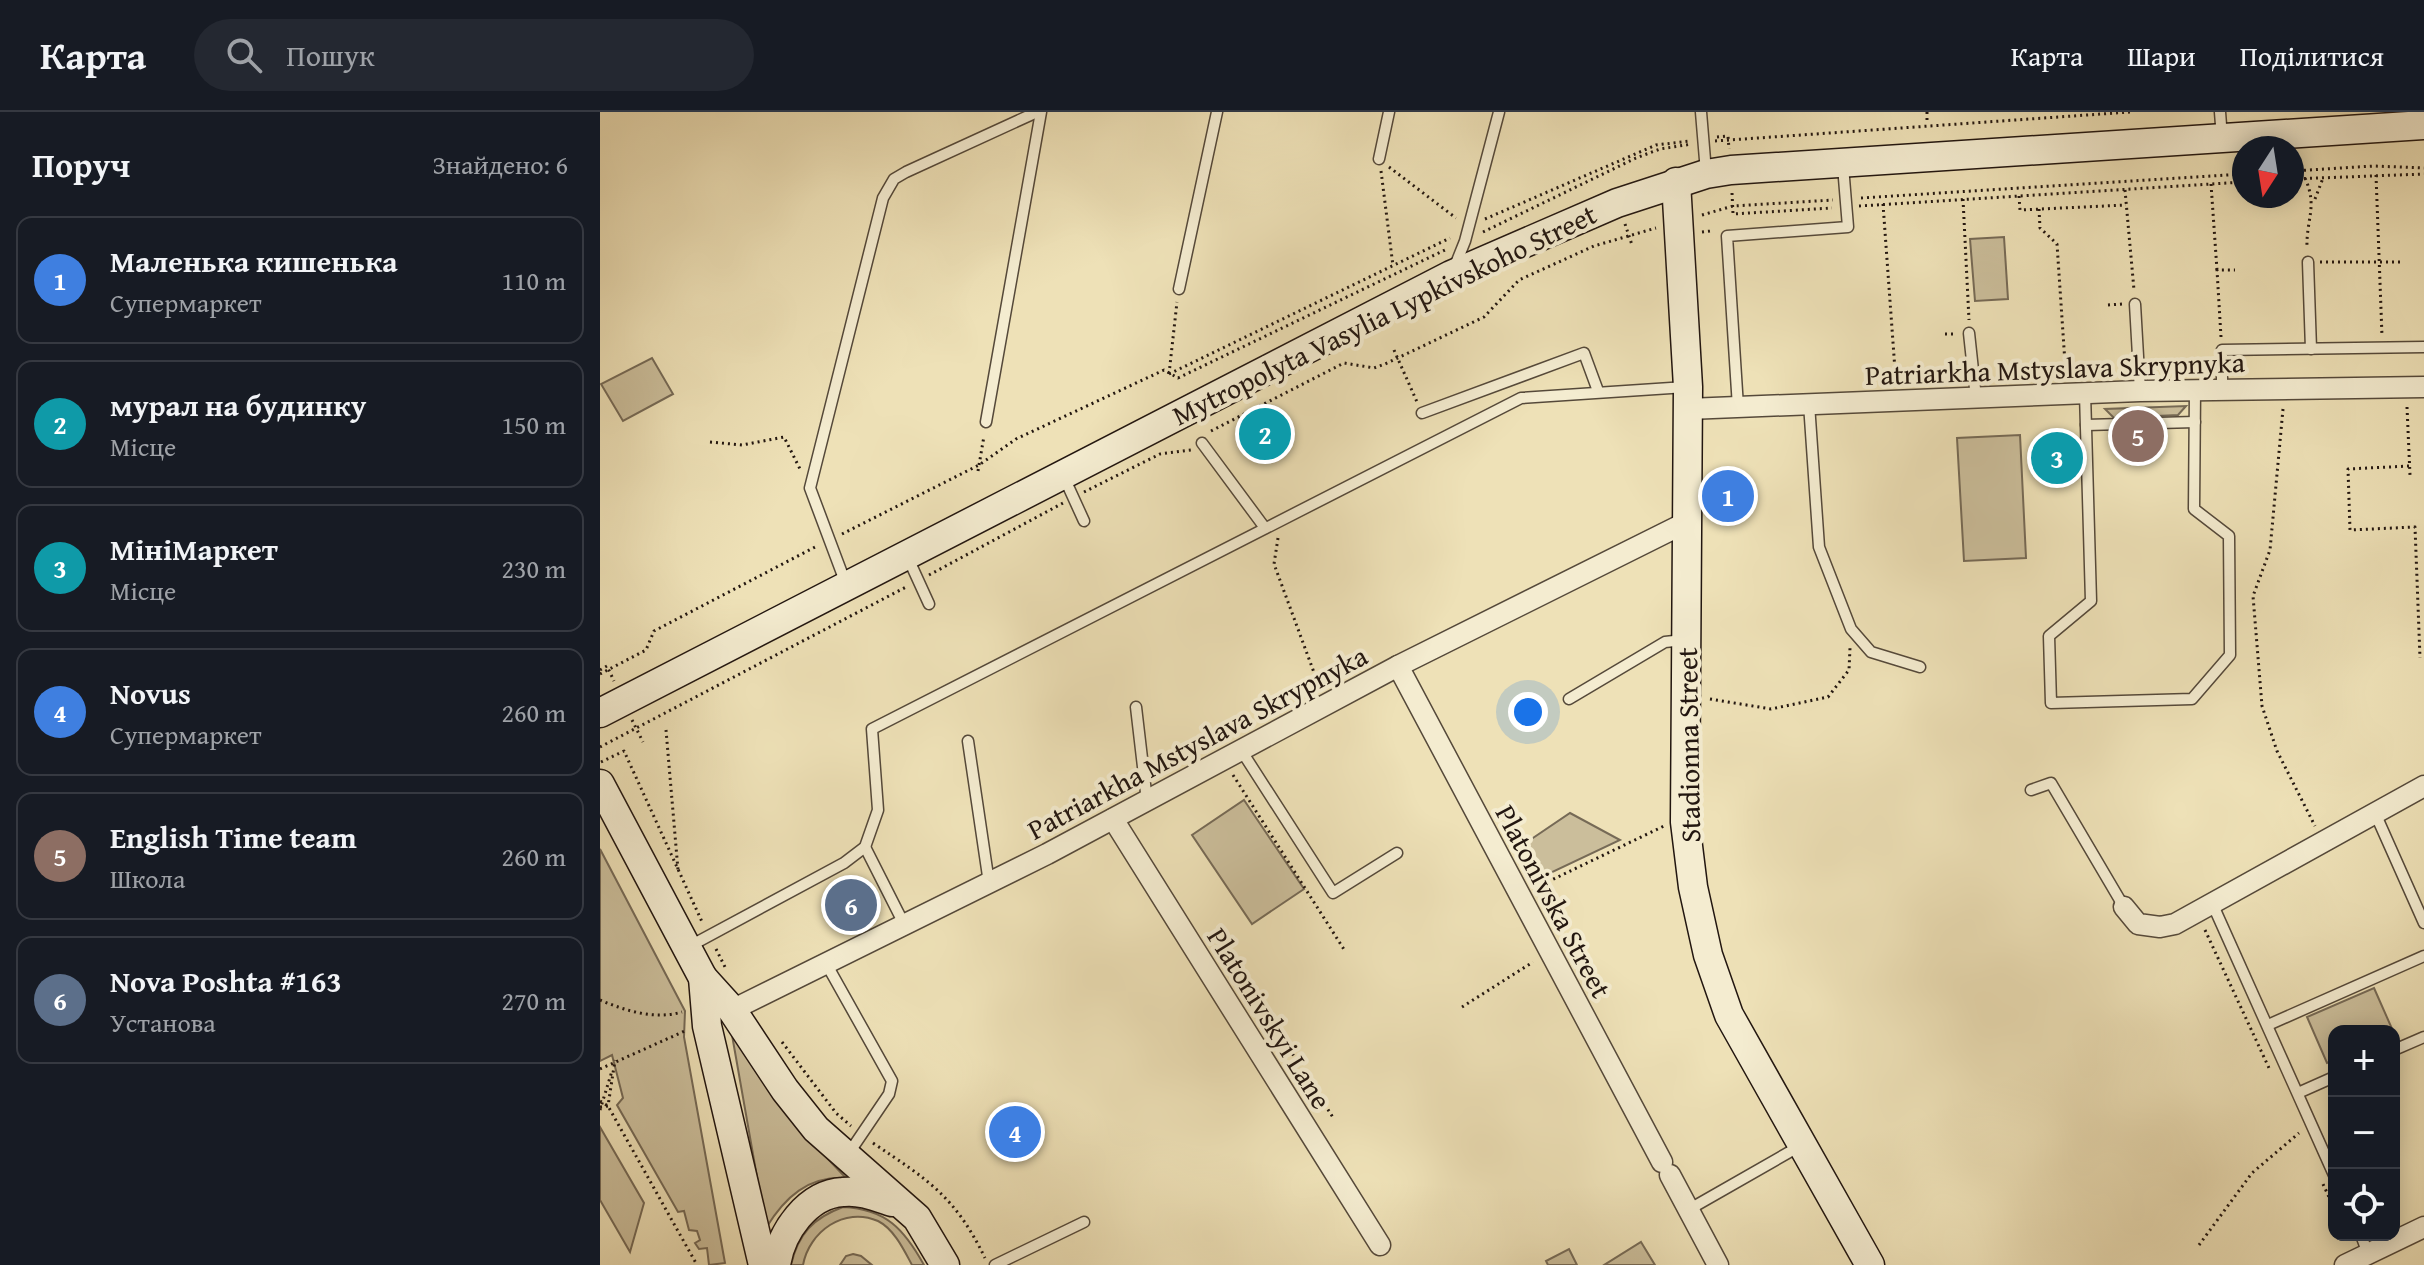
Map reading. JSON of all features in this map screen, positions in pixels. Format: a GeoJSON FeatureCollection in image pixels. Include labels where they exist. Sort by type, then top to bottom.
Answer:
{"type":"FeatureCollection","features":[{"type":"Feature","properties":{"kind":"street","name":"Mytropolyta Vasylia Lypkivskoho Street"},"geometry":{"type":"LineString","coordinates":[[600,713],[906,553],[1068,485],[1451,275],[1617,203],[1676,182],[1718,172],[1843,164],[2221,125],[2424,125]]}},
{"type":"Feature","properties":{"kind":"street","name":"Stadionna Street"},"geometry":{"type":"LineString","coordinates":[[1676,182],[1688,398],[1685,822],[1705,943],[1729,1015],[1870,1265]]}},
{"type":"Feature","properties":{"kind":"street","name":"Patriarkha Mstyslava Skrypnyka"},"geometry":{"type":"LineString","coordinates":[[1688,398],[1738,407],[2140,391],[2415,388]]}},
{"type":"Feature","properties":{"kind":"street","name":"Patriarkha Mstyslava Skrypnyka"},"geometry":{"type":"LineString","coordinates":[[732,1010],[989,883],[1398,666],[1687,522]]}},
{"type":"Feature","properties":{"kind":"street","name":"Platonivska Street"},"geometry":{"type":"LineString","coordinates":[[1398,666],[1718,1265]]}},
{"type":"Feature","properties":{"kind":"street"},"geometry":{"type":"LineString","coordinates":[[600,784],[698,942],[732,1010],[785,1090],[845,1158],[917,1218],[945,1265]]}},
{"type":"Feature","properties":{"kind":"street"},"geometry":{"type":"LineString","coordinates":[[2124,907],[2138,924],[2160,927],[2204,908],[2424,786]]}},
{"type":"Feature","properties":{"kind":"street","name":"Platonivskyi Lane"},"geometry":{"type":"LineString","coordinates":[[1113,819],[1380,1245]]}},
{"type":"Feature","properties":{"kind":"street"},"geometry":{"type":"LineString","coordinates":[[715,976],[707,1026],[763,1265]]}},
{"type":"Feature","properties":{"kind":"street"},"geometry":{"type":"LineString","coordinates":[[776,1265],[778,1249],[789,1228],[802,1212],[823,1198],[842,1192],[866,1194],[904,1206]]}},
{"type":"Feature","properties":{"kind":"street"},"geometry":{"type":"LineString","coordinates":[[2345,1265],[2364,1244],[2423,1230]]}},
{"type":"Feature","properties":{"kind":"lane"},"geometry":{"type":"LineString","coordinates":[[986,422],[1039,112]]}},
{"type":"Feature","properties":{"kind":"lane"},"geometry":{"type":"LineString","coordinates":[[846,584],[810,488],[883,198],[894,179],[1039,112]]}},
{"type":"Feature","properties":{"kind":"lane"},"geometry":{"type":"LineString","coordinates":[[1179,289],[1217,112]]}},
{"type":"Feature","properties":{"kind":"lane"},"geometry":{"type":"LineString","coordinates":[[1379,159],[1389,112]]}},
{"type":"Feature","properties":{"kind":"lane"},"geometry":{"type":"LineString","coordinates":[[1451,275],[1468,228],[1499,112]]}},
{"type":"Feature","properties":{"kind":"lane"},"geometry":{"type":"LineString","coordinates":[[1701,112],[1718,172]]}},
{"type":"Feature","properties":{"kind":"lane"},"geometry":{"type":"LineString","coordinates":[[1738,407],[1727,236],[1848,227],[1843,164]]}},
{"type":"Feature","properties":{"kind":"lane"},"geometry":{"type":"LineString","coordinates":[[2308,262],[2311,349]]}},
{"type":"Feature","properties":{"kind":"lane"},"geometry":{"type":"LineString","coordinates":[[2135,304],[2140,391]]}},
{"type":"Feature","properties":{"kind":"lane"},"geometry":{"type":"LineString","coordinates":[[1969,333],[1976,398]]}},
{"type":"Feature","properties":{"kind":"lane"},"geometry":{"type":"LineString","coordinates":[[2222,390],[2222,350],[2424,347]]}},
{"type":"Feature","properties":{"kind":"lane"},"geometry":{"type":"LineString","coordinates":[[1422,413],[1584,353],[1598,391]]}},
{"type":"Feature","properties":{"kind":"lane"},"geometry":{"type":"LineString","coordinates":[[2076,394],[2086,425],[2091,601],[2049,636],[2051,703],[2192,699],[2230,655],[2229,536],[2194,509],[2195,390]]}},
{"type":"Feature","properties":{"kind":"lane"},"geometry":{"type":"LineString","coordinates":[[698,942],[844,863],[865,847],[878,810],[872,729],[964,678],[1120,596],[1265,528],[1521,398],[1598,391],[1688,398]]}},
{"type":"Feature","properties":{"kind":"lane"},"geometry":{"type":"LineString","coordinates":[[1809,404],[1819,547],[1851,629],[1871,652],[1920,667]]}},
{"type":"Feature","properties":{"kind":"lane"},"geometry":{"type":"LineString","coordinates":[[2086,425],[2195,422]]}},
{"type":"Feature","properties":{"kind":"lane"},"geometry":{"type":"LineString","coordinates":[[1202,443],[1265,528]]}},
{"type":"Feature","properties":{"kind":"lane"},"geometry":{"type":"LineString","coordinates":[[1068,485],[1084,521]]}},
{"type":"Feature","properties":{"kind":"lane"},"geometry":{"type":"LineString","coordinates":[[906,553],[929,604]]}},
{"type":"Feature","properties":{"kind":"lane"},"geometry":{"type":"LineString","coordinates":[[1569,699],[1665,642],[1687,640]]}},
{"type":"Feature","properties":{"kind":"lane"},"geometry":{"type":"LineString","coordinates":[[1136,707],[1147,801]]}},
{"type":"Feature","properties":{"kind":"lane"},"geometry":{"type":"LineString","coordinates":[[968,741],[989,883]]}},
{"type":"Feature","properties":{"kind":"lane"},"geometry":{"type":"LineString","coordinates":[[1232,755],[1333,893],[1397,853]]}},
{"type":"Feature","properties":{"kind":"lane"},"geometry":{"type":"LineString","coordinates":[[2031,790],[2051,783],[2124,907]]}},
{"type":"Feature","properties":{"kind":"lane"},"geometry":{"type":"LineString","coordinates":[[2375,813],[2424,923]]}},
{"type":"Feature","properties":{"kind":"lane"},"geometry":{"type":"LineString","coordinates":[[865,847],[904,924]]}},
{"type":"Feature","properties":{"kind":"lane"},"geometry":{"type":"LineString","coordinates":[[2204,908],[2268,1025],[2331,1169]]}},
{"type":"Feature","properties":{"kind":"lane"},"geometry":{"type":"LineString","coordinates":[[2268,1025],[2424,956]]}},
{"type":"Feature","properties":{"kind":"lane"},"geometry":{"type":"LineString","coordinates":[[827,965],[892,1081],[889,1094],[845,1158]]}},
{"type":"Feature","properties":{"kind":"lane"},"geometry":{"type":"LineString","coordinates":[[2400,1047],[2424,1037]]}},
{"type":"Feature","properties":{"kind":"lane"},"geometry":{"type":"LineString","coordinates":[[2298,1093],[2328,1080]]}},
{"type":"Feature","properties":{"kind":"lane"},"geometry":{"type":"LineString","coordinates":[[1688,1210],[1802,1145]]}},
{"type":"Feature","properties":{"kind":"lane"},"geometry":{"type":"LineString","coordinates":[[995,1265],[1084,1222]]}},
{"type":"Feature","properties":{"kind":"path"},"geometry":{"type":"LineString","coordinates":[[1927,112],[1927,123]]}},
{"type":"Feature","properties":{"kind":"path"},"geometry":{"type":"LineString","coordinates":[[1728,136],[1718,172],[1733,206],[1733,214],[2232,175]]}},
{"type":"Feature","properties":{"kind":"path"},"geometry":{"type":"LineString","coordinates":[[1179,289],[1169,374],[1468,228],[1656,145],[1683,142]]}},
{"type":"Feature","properties":{"kind":"path"},"geometry":{"type":"LineString","coordinates":[[1379,159],[1393,267]]}},
{"type":"Feature","properties":{"kind":"path"},"geometry":{"type":"LineString","coordinates":[[1379,159],[1468,228]]}},
{"type":"Feature","properties":{"kind":"path"},"geometry":{"type":"LineString","coordinates":[[2304,170],[2374,166],[2424,168]]}},
{"type":"Feature","properties":{"kind":"path"},"geometry":{"type":"LineString","coordinates":[[2315,199],[2305,178],[2424,174]]}},
{"type":"Feature","properties":{"kind":"path"},"geometry":{"type":"LineString","coordinates":[[2376,175],[2383,348]]}},
{"type":"Feature","properties":{"kind":"path"},"geometry":{"type":"LineString","coordinates":[[2323,178],[2307,230],[2308,262],[2402,262]]}},
{"type":"Feature","properties":{"kind":"path"},"geometry":{"type":"LineString","coordinates":[[600,747],[918,581],[1068,485],[1160,454],[1189,450],[1208,439],[1208,431],[1344,363],[1374,368],[1484,317],[1519,280],[1618,238],[1733,206],[1883,204],[2232,183]]}},
{"type":"Feature","properties":{"kind":"path"},"geometry":{"type":"LineString","coordinates":[[2211,184],[2222,350]]}},
{"type":"Feature","properties":{"kind":"path"},"geometry":{"type":"LineString","coordinates":[[2108,305],[2135,304],[2125,190]]}},
{"type":"Feature","properties":{"kind":"path"},"geometry":{"type":"LineString","coordinates":[[2019,196],[2020,210],[2126,205]]}},
{"type":"Feature","properties":{"kind":"path"},"geometry":{"type":"LineString","coordinates":[[1945,334],[1969,333],[1963,199]]}},
{"type":"Feature","properties":{"kind":"path"},"geometry":{"type":"LineString","coordinates":[[1883,204],[1897,401]]}},
{"type":"Feature","properties":{"kind":"path"},"geometry":{"type":"LineString","coordinates":[[2039,209],[2040,228],[2057,244],[2076,394]]}},
{"type":"Feature","properties":{"kind":"path"},"geometry":{"type":"LineString","coordinates":[[2217,270],[2235,270]]}},
{"type":"Feature","properties":{"kind":"path"},"geometry":{"type":"LineString","coordinates":[[1394,350],[1422,413]]}},
{"type":"Feature","properties":{"kind":"path"},"geometry":{"type":"LineString","coordinates":[[2410,475],[2415,388]]}},
{"type":"Feature","properties":{"kind":"path"},"geometry":{"type":"LineString","coordinates":[[2284,389],[2270,550],[2253,596],[2262,706],[2277,751],[2323,841]]}},
{"type":"Feature","properties":{"kind":"path"},"geometry":{"type":"LineString","coordinates":[[978,471],[986,422]]}},
{"type":"Feature","properties":{"kind":"path"},"geometry":{"type":"LineString","coordinates":[[710,442],[742,445],[784,437],[810,488]]}},
{"type":"Feature","properties":{"kind":"path"},"geometry":{"type":"LineString","coordinates":[[2409,466],[2348,469],[2350,530],[2415,527],[2420,658]]}},
{"type":"Feature","properties":{"kind":"path"},"geometry":{"type":"LineString","coordinates":[[1281,520],[1274,564],[1326,704]]}},
{"type":"Feature","properties":{"kind":"path"},"geometry":{"type":"LineString","coordinates":[[1705,699],[1771,709],[1828,697],[1849,670],[1851,629]]}},
{"type":"Feature","properties":{"kind":"path"},"geometry":{"type":"LineString","coordinates":[[666,730],[679,876]]}},
{"type":"Feature","properties":{"kind":"path"},"geometry":{"type":"LineString","coordinates":[[600,762],[624,751],[679,876],[698,942],[715,976]]}},
{"type":"Feature","properties":{"kind":"path"},"geometry":{"type":"LineString","coordinates":[[1232,755],[1345,951]]}},
{"type":"Feature","properties":{"kind":"path"},"geometry":{"type":"LineString","coordinates":[[1519,896],[1671,823],[1685,822]]}},
{"type":"Feature","properties":{"kind":"path"},"geometry":{"type":"LineString","coordinates":[[2204,908],[2273,1077]]}},
{"type":"Feature","properties":{"kind":"path"},"geometry":{"type":"LineString","coordinates":[[1462,1007],[1550,952]]}},
{"type":"Feature","properties":{"kind":"path"},"geometry":{"type":"LineString","coordinates":[[1244,978],[1334,1119]]}},
{"type":"Feature","properties":{"kind":"path"},"geometry":{"type":"LineString","coordinates":[[600,1000],[620,1009],[665,1017],[685,1011]]}},
{"type":"Feature","properties":{"kind":"path"},"geometry":{"type":"LineString","coordinates":[[600,1069],[691,1029]]}},
{"type":"Feature","properties":{"kind":"path"},"geometry":{"type":"LineString","coordinates":[[608,1106],[600,1106],[615,1060]]}},
{"type":"Feature","properties":{"kind":"path"},"geometry":{"type":"LineString","coordinates":[[615,1060],[608,1106],[697,1265]]}},
{"type":"Feature","properties":{"kind":"path"},"geometry":{"type":"LineString","coordinates":[[2199,1245],[2252,1173],[2299,1133],[2305,1146]]}},
{"type":"Feature","properties":{"kind":"path"},"geometry":{"type":"LineString","coordinates":[[2322,1183],[2328,1196]]}},
{"type":"Feature","properties":{"kind":"shaded area"},"geometry":{"type":"Polygon","coordinates":[[[2004,237],[2008,299],[1975,301],[1970,239],[2004,237]]]}},
{"type":"Feature","properties":{"kind":"shaded area"},"geometry":{"type":"Polygon","coordinates":[[[652,358],[673,394],[623,421],[601,384],[652,358]]]}},
{"type":"Feature","properties":{"kind":"shaded area"},"geometry":{"type":"Polygon","coordinates":[[[2186,406],[2178,415],[2114,418],[2105,409],[2186,406]]]}},
{"type":"Feature","properties":{"kind":"shaded area"},"geometry":{"type":"Polygon","coordinates":[[[2020,435],[2026,558],[1964,561],[1957,438],[2020,435]]]}},
{"type":"Feature","properties":{"kind":"shaded area"},"geometry":{"type":"Polygon","coordinates":[[[1244,800],[1304,889],[1252,924],[1192,835],[1244,800]]]}},
{"type":"Feature","properties":{"kind":"shaded area"},"geometry":{"type":"Polygon","coordinates":[[[1570,813],[1620,840],[1544,876],[1527,842],[1570,813]]]}},
{"type":"Feature","properties":{"kind":"shaded area"},"geometry":{"type":"Polygon","coordinates":[[[600,849],[685,1011],[684,1037],[725,1263],[709,1265],[707,1248],[699,1249],[695,1243],[700,1240],[697,1231],[689,1230],[684,1211],[678,1212],[617,1105],[623,1098],[612,1055],[600,1061],[600,849]]]}},
{"type":"Feature","properties":{"kind":"shaded area"},"geometry":{"type":"Polygon","coordinates":[[[2374,988],[2390,1025],[2328,1025],[2327,1063],[2307,1017],[2374,988]]]}},
{"type":"Feature","properties":{"kind":"shaded area"},"geometry":{"type":"Polygon","coordinates":[[[732,1035],[794,1123],[846,1178],[820,1181],[799,1191],[781,1207],[766,1228],[732,1035]]]}},
{"type":"Feature","properties":{"kind":"shaded area"},"geometry":{"type":"Polygon","coordinates":[[[600,1127],[644,1203],[630,1252],[600,1200],[600,1127]]]}},
{"type":"Feature","properties":{"kind":"shaded area"},"geometry":{"type":"Polygon","coordinates":[[[843,1207],[871,1212],[892,1223],[909,1241],[924,1265],[912,1265],[898,1240],[884,1225],[865,1217],[853,1217],[830,1225],[812,1242],[803,1265],[791,1265],[798,1244],[808,1228],[823,1216],[843,1207]]]}},
{"type":"Feature","properties":{"kind":"shaded area"},"geometry":{"type":"Polygon","coordinates":[[[1641,1242],[1655,1265],[1604,1265],[1641,1242]]]}},
{"type":"Feature","properties":{"kind":"shaded area"},"geometry":{"type":"Polygon","coordinates":[[[1569,1249],[1577,1265],[1548,1265],[1546,1261],[1569,1249]]]}},
{"type":"Feature","properties":{"kind":"shaded area"},"geometry":{"type":"Polygon","coordinates":[[[853,1254],[872,1265],[840,1265],[846,1256],[853,1254]]]}},
{"type":"Feature","properties":{"kind":"place","name":"мурал на будинку"},"geometry":{"type":"Point","coordinates":[1265,434]}},
{"type":"Feature","properties":{"kind":"place","name":"English Time team"},"geometry":{"type":"Point","coordinates":[2138,436]}},
{"type":"Feature","properties":{"kind":"place","name":"МініМаркет"},"geometry":{"type":"Point","coordinates":[2057,458]}},
{"type":"Feature","properties":{"kind":"place","name":"Маленька кишенька"},"geometry":{"type":"Point","coordinates":[1728,496]}},
{"type":"Feature","properties":{"kind":"place","name":"Nova Poshta #163"},"geometry":{"type":"Point","coordinates":[851,905]}},
{"type":"Feature","properties":{"kind":"place","name":"Novus"},"geometry":{"type":"Point","coordinates":[1015,1132]}}]}
